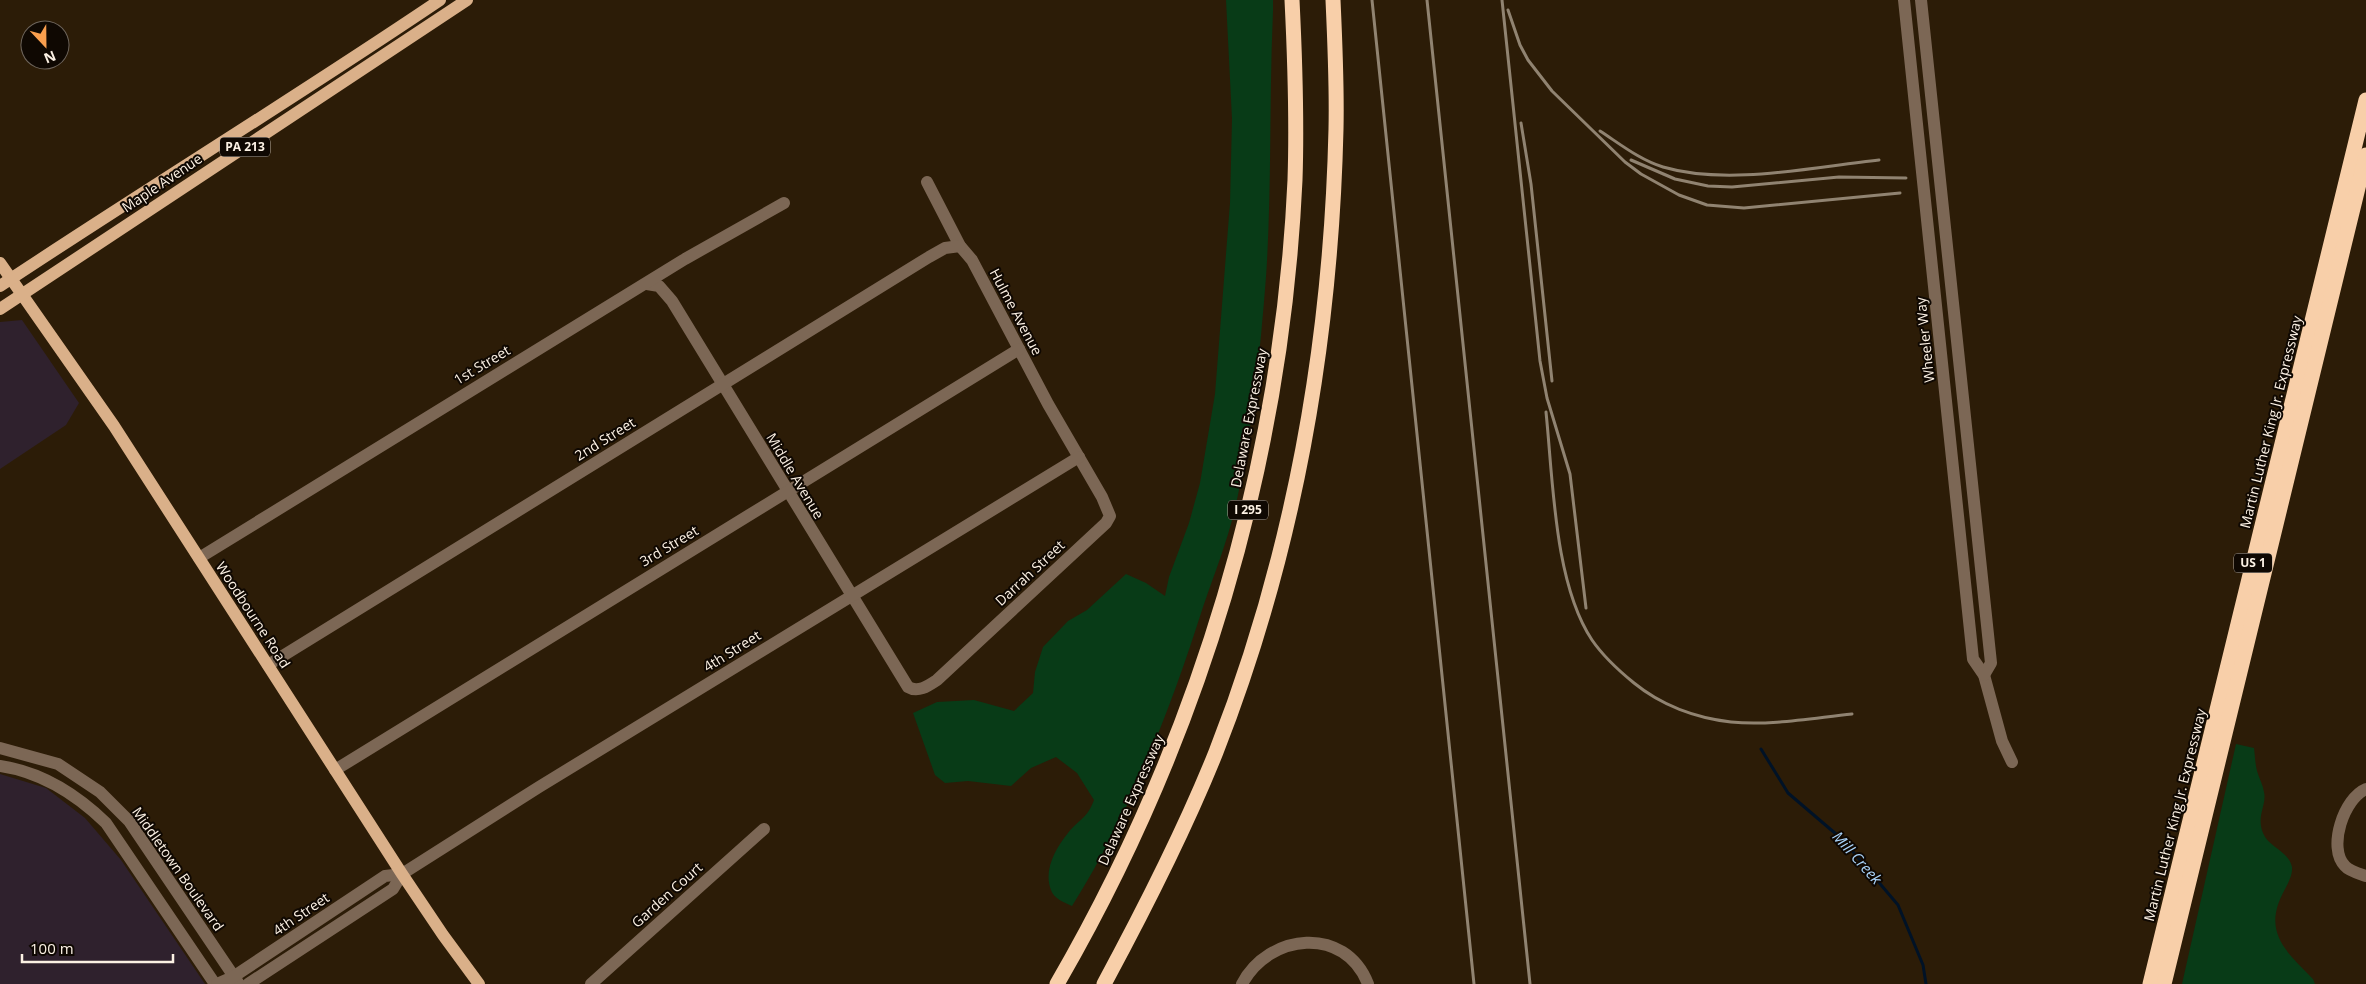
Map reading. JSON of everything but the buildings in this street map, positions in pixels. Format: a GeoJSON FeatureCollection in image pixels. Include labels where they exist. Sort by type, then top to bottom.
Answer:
{"type":"FeatureCollection","features":[{"type":"Feature","properties":{"kind":"highway","name":"Delaware Expressway"},"geometry":{"type":"LineString","coordinates":[[1057,984],[1101,905],[1163,773],[1216,627],[1254,487],[1278,360],[1291,230],[1296,124],[1292,0]]}},
{"type":"Feature","properties":{"kind":"highway","name":"I 295"},"geometry":{"type":"LineString","coordinates":[[1104,984],[1167,865],[1216,750],[1243,678],[1270,590],[1293,501],[1314,388],[1328,276],[1336,127],[1333,0]]}},
{"type":"Feature","properties":{"kind":"highway","name":"Martin Luther King Jr. Expressway"},"geometry":{"type":"LineString","coordinates":[[2150,984],[2366,100]]}},
{"type":"Feature","properties":{"kind":"highway","name":"Martin Luther King Jr. Expressway"},"geometry":{"type":"LineString","coordinates":[[2164,984],[2366,154]]}},
{"type":"Feature","properties":{"kind":"main road","name":"Maple Avenue"},"geometry":{"type":"LineString","coordinates":[[5,282],[145,190],[311,86],[440,0]]}},
{"type":"Feature","properties":{"kind":"main road","name":"Maple Avenue"},"geometry":{"type":"LineString","coordinates":[[0,309],[466,0]]}},
{"type":"Feature","properties":{"kind":"main road","name":"Woodbourne Road"},"geometry":{"type":"LineString","coordinates":[[0,263],[5,282],[23,294],[114,426],[402,874],[479,984]]}},
{"type":"Feature","properties":{"kind":"street","name":"Wheeler Way"},"geometry":{"type":"LineString","coordinates":[[1904,0],[1973,659],[1984,674],[2002,741],[2012,762]]}},
{"type":"Feature","properties":{"kind":"street","name":"Wheeler Way"},"geometry":{"type":"LineString","coordinates":[[1921,0],[1991,663],[1984,674]]}},
{"type":"Feature","properties":{"kind":"street","name":"Hulme Avenue"},"geometry":{"type":"LineString","coordinates":[[927,182],[960,246],[972,260],[1079,457]]}},
{"type":"Feature","properties":{"kind":"street","name":"1st Street"},"geometry":{"type":"LineString","coordinates":[[199,558],[685,259],[784,203]]}},
{"type":"Feature","properties":{"kind":"street","name":"2nd Street"},"geometry":{"type":"LineString","coordinates":[[268,665],[928,257],[945,248],[960,246]]}},
{"type":"Feature","properties":{"kind":"street","name":"Middle Avenue"},"geometry":{"type":"LineString","coordinates":[[647,284],[659,286],[672,301],[850,596],[908,687],[915,690]]}},
{"type":"Feature","properties":{"kind":"street","name":"3rd Street"},"geometry":{"type":"LineString","coordinates":[[335,770],[1019,349]]}},
{"type":"Feature","properties":{"kind":"street","name":"4th Street"},"geometry":{"type":"LineString","coordinates":[[216,984],[236,980],[385,876],[402,874],[850,596],[1079,457]]}},
{"type":"Feature","properties":{"kind":"street","name":"Darrah Street"},"geometry":{"type":"LineString","coordinates":[[915,690],[927,687],[937,680],[1106,523],[1110,513],[1079,457]]}},
{"type":"Feature","properties":{"kind":"street","name":"Middletown Boulevard"},"geometry":{"type":"LineString","coordinates":[[0,748],[58,764],[100,792],[129,821],[236,980]]}},
{"type":"Feature","properties":{"kind":"street"},"geometry":{"type":"LineString","coordinates":[[0,766],[38,776],[60,786],[90,807],[106,823],[216,984]]}},
{"type":"Feature","properties":{"kind":"street"},"geometry":{"type":"LineString","coordinates":[[2366,789],[2353,798],[2346,809],[2341,823],[2338,844],[2339,856],[2345,867],[2366,876]]}},
{"type":"Feature","properties":{"kind":"street","name":"Garden Court"},"geometry":{"type":"LineString","coordinates":[[591,984],[764,829]]}},
{"type":"Feature","properties":{"kind":"street","name":"4th Street"},"geometry":{"type":"LineString","coordinates":[[248,984],[393,889],[402,874]]}},
{"type":"Feature","properties":{"kind":"street"},"geometry":{"type":"LineString","coordinates":[[1242,984],[1258,961],[1273,951],[1303,942],[1323,944],[1344,954],[1357,965],[1368,984]]}},
{"type":"Feature","properties":{"kind":"shaded area"},"geometry":{"type":"Polygon","coordinates":[[[22,320],[79,403],[66,425],[0,469],[0,322],[22,320]]]}},
{"type":"Feature","properties":{"kind":"shaded area"},"geometry":{"type":"Polygon","coordinates":[[[0,774],[46,788],[85,818],[121,860],[205,984],[0,984],[0,774]]]}},
{"type":"Feature","properties":{"kind":"green space"},"geometry":{"type":"Polygon","coordinates":[[[1226,0],[1273,0],[1266,277],[1251,423],[1241,481],[1228,534],[1177,685],[1130,798],[1093,871],[1072,906],[1060,900],[1052,893],[1049,875],[1052,860],[1059,845],[1072,828],[1086,815],[1094,800],[1077,773],[1056,757],[1031,768],[1011,786],[968,781],[945,783],[935,775],[913,713],[937,702],[974,700],[1014,711],[1033,693],[1035,672],[1043,647],[1068,621],[1087,610],[1126,574],[1146,583],[1165,596],[1169,577],[1189,523],[1200,483],[1215,394],[1230,203],[1232,119],[1226,0]]]}},
{"type":"Feature","properties":{"kind":"green space"},"geometry":{"type":"Polygon","coordinates":[[[2236,744],[2254,748],[2256,768],[2265,797],[2261,827],[2269,842],[2287,857],[2292,867],[2290,878],[2277,909],[2275,921],[2277,932],[2287,951],[2313,979],[2315,984],[2182,984],[2236,744]]]}},
{"type":"Feature","properties":{"kind":"waterway","name":"Mill Creek"},"geometry":{"type":"LineString","coordinates":[[1761,749],[1788,793],[1843,840],[1898,905],[1923,965],[1926,984]]}},
{"type":"Feature","properties":{"kind":"railway"},"geometry":{"type":"LineString","coordinates":[[1372,0],[1474,984]]}},
{"type":"Feature","properties":{"kind":"railway"},"geometry":{"type":"LineString","coordinates":[[1427,0],[1530,984]]}},
{"type":"Feature","properties":{"kind":"railway"},"geometry":{"type":"LineString","coordinates":[[1502,0],[1540,361],[1547,398],[1570,474],[1586,608]]}},
{"type":"Feature","properties":{"kind":"railway"},"geometry":{"type":"LineString","coordinates":[[1508,10],[1520,45],[1528,60],[1552,91],[1625,162],[1641,174],[1679,195],[1707,205],[1744,208],[1900,193]]}},
{"type":"Feature","properties":{"kind":"railway"},"geometry":{"type":"LineString","coordinates":[[1521,123],[1531,184],[1552,381]]}},
{"type":"Feature","properties":{"kind":"railway"},"geometry":{"type":"LineString","coordinates":[[1600,131],[1630,151],[1663,167],[1715,175],[1770,173],[1879,160]]}},
{"type":"Feature","properties":{"kind":"railway"},"geometry":{"type":"LineString","coordinates":[[1631,160],[1675,179],[1708,186],[1732,187],[1839,177],[1906,178]]}},
{"type":"Feature","properties":{"kind":"railway"},"geometry":{"type":"LineString","coordinates":[[1546,412],[1557,530],[1570,590],[1579,617],[1592,640],[1611,663],[1644,691],[1667,704],[1692,714],[1718,720],[1761,723],[1852,714]]}}]}
